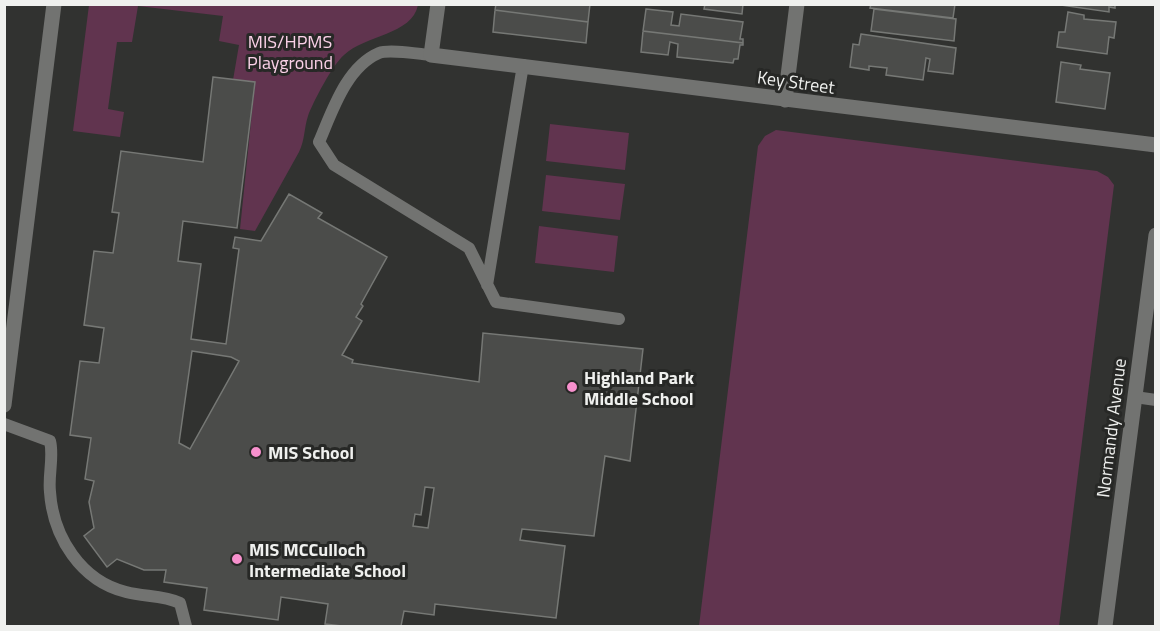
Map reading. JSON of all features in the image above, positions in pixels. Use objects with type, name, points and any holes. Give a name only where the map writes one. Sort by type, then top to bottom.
[{"type":"street","points":[[4,405],[54,4]]},
{"type":"street","points":[[431,55],[438,4]]},
{"type":"street","points":[[785,100],[797,4]]},
{"type":"street","name":"Key Street","points":[[431,55],[1155,145]]},
{"type":"street","name":"Normandy Avenue","points":[[1105,627],[1155,236]]},
{"type":"lane","points":[[431,55],[380,52],[358,68],[338,98],[319,142],[334,165],[469,248],[496,302],[619,319]]},
{"type":"lane","points":[[487,285],[523,65]]},
{"type":"lane","points":[[1135,397],[1155,400]]},
{"type":"lane","points":[[4,424],[50,441],[50,491],[53,513],[68,550],[87,573],[125,592],[169,598],[180,603],[186,627]]},
{"type":"green space","name":"MIS/HPMS Playground","points":[[89,5],[418,5],[414,15],[407,23],[353,48],[334,66],[311,110],[299,152],[255,231],[240,229],[255,83],[233,80],[239,45],[219,41],[223,16],[138,6],[132,42],[117,42],[108,109],[124,112],[120,137],[73,131]]},
{"type":"green space","points":[[550,124],[629,133],[625,170],[546,161]]},
{"type":"green space","points":[[776,130],[1097,171],[1108,177],[1114,185],[1059,626],[699,626],[758,146],[765,136]]},
{"type":"green space","points":[[546,175],[625,184],[620,220],[542,211]]},
{"type":"green space","points":[[539,226],[618,236],[614,272],[535,263]]},
{"type":"building","points":[[496,4],[590,4],[588,22],[495,10]]},
{"type":"building","points":[[705,4],[743,4],[742,14],[704,9]]},
{"type":"building","points":[[871,4],[955,4],[953,18],[870,8]]},
{"type":"building","points":[[1054,4],[1115,4],[1115,8],[1109,7],[1109,12]]},
{"type":"building","points":[[646,9],[673,12],[671,25],[679,26],[681,14],[743,22],[740,39],[743,39],[743,43],[643,31]]},
{"type":"building","points":[[874,9],[956,19],[954,41],[871,31]]},
{"type":"building","points":[[495,10],[588,22],[586,43],[493,32]]},
{"type":"building","points":[[1068,12],[1084,15],[1084,19],[1116,22],[1114,38],[1109,37],[1107,54],[1057,47],[1059,32],[1065,32]]},
{"type":"building","points":[[643,31],[743,43],[743,45],[740,45],[738,59],[734,59],[733,63],[677,57],[678,44],[670,42],[668,55],[641,52]]},
{"type":"building","points":[[861,34],[956,48],[953,74],[928,71],[930,59],[926,58],[923,80],[886,75],[887,68],[869,66],[869,70],[850,67],[853,44],[859,45]]},
{"type":"building","points":[[1061,62],[1081,65],[1080,69],[1110,73],[1105,109],[1056,102]]},
{"type":"building","points":[[213,77],[255,82],[237,228],[183,221],[178,261],[201,264],[191,339],[226,344],[239,249],[233,248],[235,237],[261,241],[289,194],[322,213],[318,218],[387,257],[361,304],[363,306],[356,317],[362,321],[342,355],[353,360],[352,363],[479,382],[483,333],[643,349],[630,461],[605,456],[594,536],[522,529],[520,540],[565,546],[556,618],[435,604],[434,615],[404,611],[401,626],[342,626],[325,624],[328,604],[281,597],[278,620],[204,610],[207,588],[164,582],[166,570],[144,570],[117,559],[107,567],[84,536],[94,528],[89,502],[94,481],[85,479],[91,438],[70,435],[80,361],[99,363],[104,328],[84,325],[94,251],[113,253],[119,213],[112,212],[121,151],[203,162]],"holes":[[[192,351],[231,357],[239,361],[190,449],[179,443]],[[425,487],[434,488],[428,528],[413,526],[415,514],[421,515]]]},
{"type":"place","name":"Highland Park Middle School","points":[[572,387]]},
{"type":"place","name":"MIS School","points":[[256,452]]},
{"type":"place","name":"MIS MCCulloch Intermediate School","points":[[237,559]]}]
